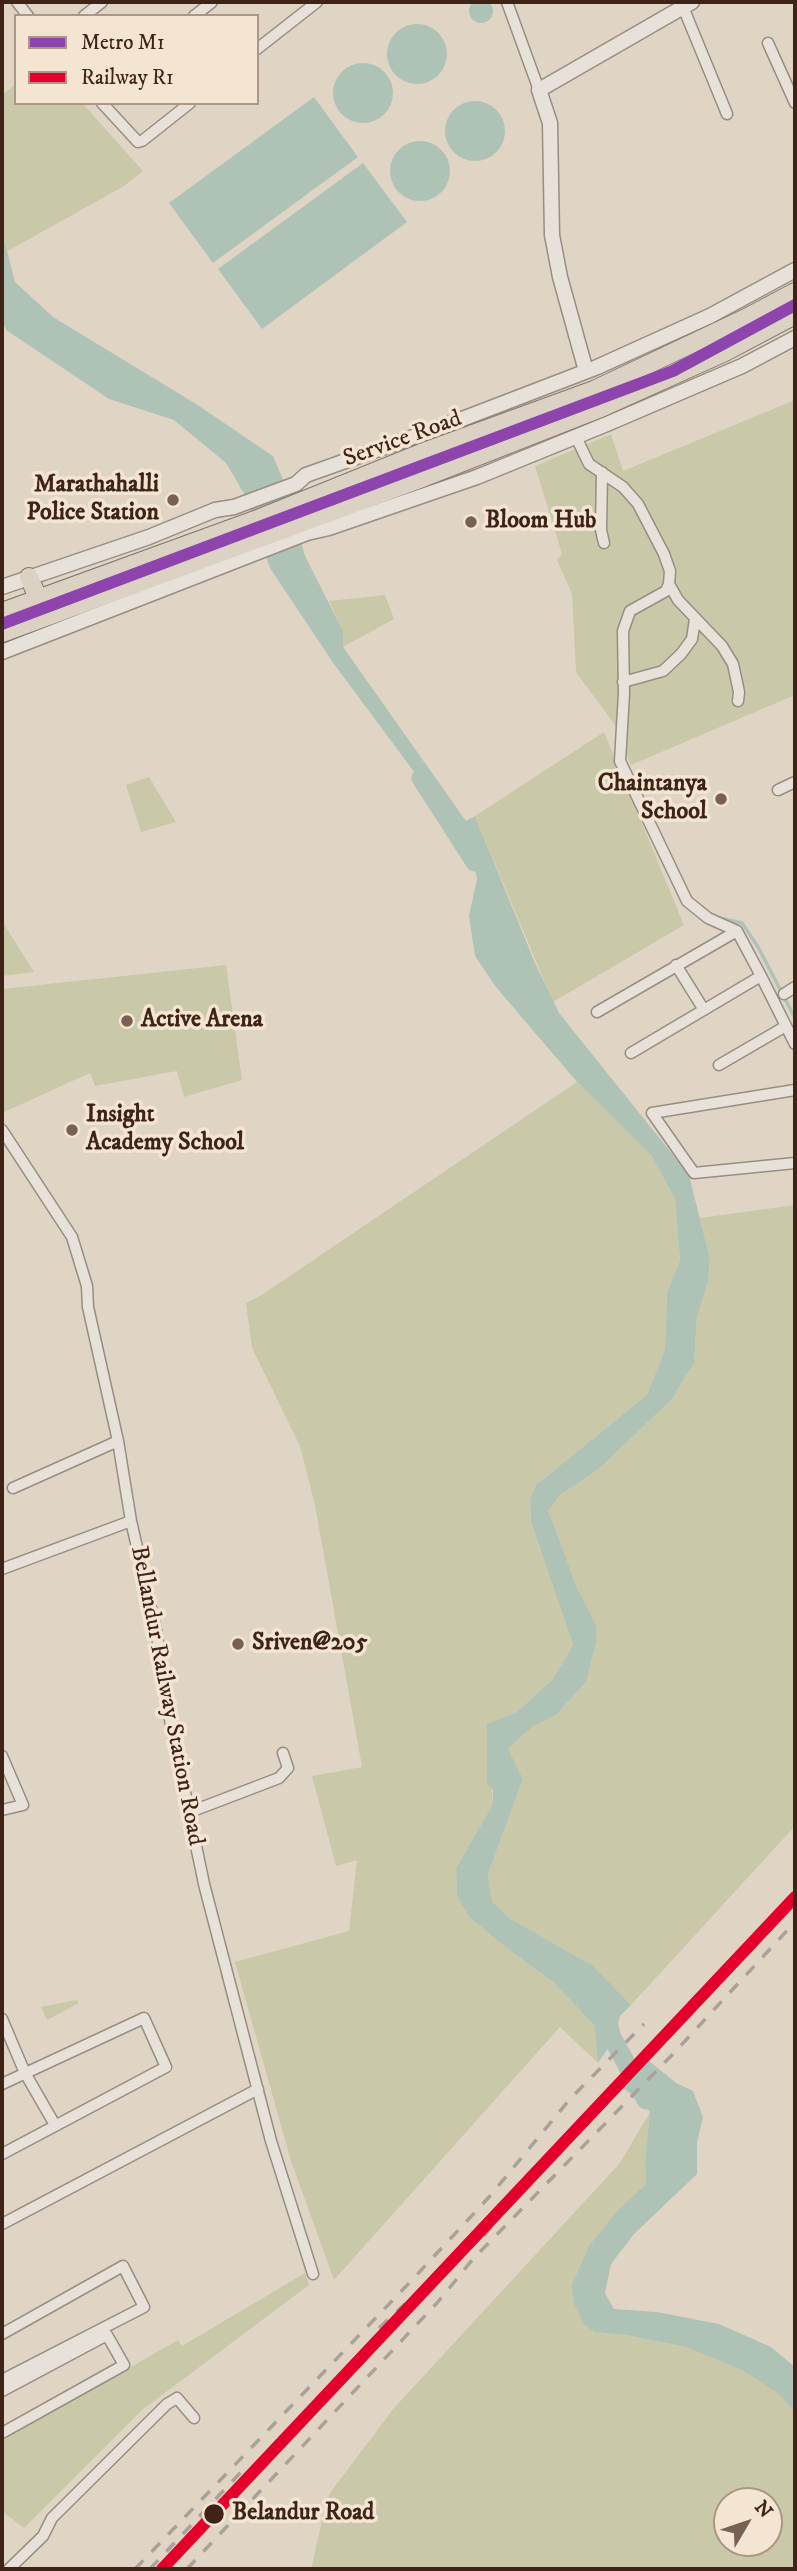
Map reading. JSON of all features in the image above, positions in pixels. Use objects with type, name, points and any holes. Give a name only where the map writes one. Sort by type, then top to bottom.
[{"type":"highway","points":[[2,612],[241,525],[421,453],[611,383],[795,292]]},
{"type":"highway","points":[[2,633],[305,527],[603,407],[706,361],[795,315]]},
{"type":"highway","points":[[29,577],[38,598]]},
{"type":"street","points":[[87,14],[102,2]]},
{"type":"street","points":[[197,14],[212,2]]},
{"type":"street","points":[[259,48],[317,2]]},
{"type":"street","points":[[507,2],[550,123],[552,234],[560,277],[586,371]]},
{"type":"street","points":[[539,90],[687,4],[727,114]]},
{"type":"street","points":[[768,43],[795,103]]},
{"type":"street","points":[[104,105],[138,142],[187,105]]},
{"type":"street","name":"Service Road","points":[[2,587],[149,537],[215,510],[234,507],[296,484],[306,475],[444,426],[586,371],[710,316],[795,270]]},
{"type":"street","points":[[305,527],[329,528],[477,477],[742,366],[795,338]]},
{"type":"street","points":[[576,437],[589,464],[623,486],[638,504],[670,571],[666,591],[639,605],[627,615],[623,631],[620,761],[687,901],[708,918],[737,931],[795,1044]]},
{"type":"street","points":[[602,472],[601,530],[604,542]]},
{"type":"street","points":[[2,652],[236,562],[255,546]]},
{"type":"street","points":[[669,584],[678,600],[722,646],[733,664],[739,692],[738,701]]},
{"type":"street","points":[[623,682],[663,671],[692,639],[695,620]]},
{"type":"street","points":[[778,790],[795,782]]},
{"type":"street","points":[[597,1012],[737,931]]},
{"type":"street","points":[[676,964],[704,1010]]},
{"type":"street","points":[[631,1053],[761,976]]},
{"type":"street","points":[[784,994],[795,987]]},
{"type":"street","points":[[719,1065],[786,1026]]},
{"type":"street","points":[[795,1090],[652,1113],[694,1173],[795,1163]]},
{"type":"street","name":"Bellandur Railway Station Road","points":[[2,1130],[72,1237],[87,1286],[88,1307],[156,1630],[171,1725],[214,1925],[271,2141],[313,2274]]},
{"type":"street","points":[[12,1488],[118,1441]]},
{"type":"street","points":[[2,1569],[131,1521]]},
{"type":"street","points":[[190,1812],[279,1778],[288,1768],[284,1752]]},
{"type":"street","points":[[2,1756],[23,1805],[2,1810]]},
{"type":"street","points":[[2,2084],[144,2018],[166,2067],[2,2154]]},
{"type":"street","points":[[2,2019],[25,2073],[55,2125]]},
{"type":"street","points":[[2,2224],[258,2089]]},
{"type":"street","points":[[2,2334],[123,2266],[144,2307],[2,2380]]},
{"type":"street","points":[[2,2391],[107,2335],[124,2365],[2,2433]]},
{"type":"street","points":[[9,2569],[43,2536],[52,2518],[167,2404],[177,2398],[194,2418]]},
{"type":"green space","points":[[14,86],[14,105],[84,105],[143,171],[124,186],[6,252],[2,232],[2,95]]},
{"type":"green space","points":[[795,400],[795,695],[631,765],[615,725],[576,672],[572,594],[557,560],[562,554],[535,466],[611,434],[623,471]]},
{"type":"green space","points":[[385,595],[394,619],[343,647],[343,631],[329,601]]},
{"type":"green space","points":[[604,732],[684,925],[553,1002],[475,816]]},
{"type":"green space","points":[[149,777],[176,822],[141,832],[126,785]]},
{"type":"green space","points":[[2,921],[34,972],[2,976]]},
{"type":"green space","name":"Active Arena","points":[[226,965],[242,1080],[184,1097],[177,1071],[95,1086],[90,1073],[2,1113],[2,989]]},
{"type":"green space","points":[[577,1082],[651,1155],[675,1199],[680,1260],[667,1293],[665,1349],[647,1395],[536,1485],[530,1499],[531,1523],[573,1645],[553,1679],[517,1712],[487,1724],[493,1804],[456,1868],[457,1896],[468,1916],[554,1983],[594,2025],[598,2063],[560,2027],[334,2280],[291,2161],[235,1962],[349,1931],[357,1860],[336,1866],[312,1776],[362,1767],[315,1505],[300,1446],[252,1348],[246,1303]]},
{"type":"green space","points":[[795,1205],[795,1826],[631,2005],[593,1966],[509,1918],[492,1901],[488,1874],[523,1779],[508,1748],[532,1727],[556,1715],[586,1682],[597,1640],[596,1626],[577,1588],[547,1511],[559,1496],[600,1468],[672,1399],[694,1363],[697,1315],[708,1281],[710,1260],[700,1218]]},
{"type":"green space","points":[[77,2000],[79,2003],[47,2020],[41,2007]]},
{"type":"green space","points":[[650,2112],[645,2162],[646,2184],[620,2208],[595,2332],[686,2347],[742,2370],[780,2394],[795,2412],[795,2569],[311,2569],[330,2493],[394,2408],[620,2163]]},
{"type":"green space","points":[[305,2273],[309,2285],[142,2410],[24,2528],[2,2511],[2,2441],[178,2340],[182,2346]]},
{"type":"shaded area","points":[[481,-1],[492,6],[493,11],[486,22],[481,23],[470,16],[469,11],[476,0]]},
{"type":"shaded area","points":[[417,24],[438,33],[447,54],[438,75],[417,84],[396,75],[387,54],[396,33]]},
{"type":"shaded area","points":[[363,63],[384,72],[393,93],[384,114],[363,123],[342,114],[333,93],[342,72]]},
{"type":"shaded area","points":[[314,97],[358,157],[213,263],[169,203]]},
{"type":"shaded area","points":[[475,101],[496,110],[505,131],[496,152],[475,161],[454,152],[445,131],[454,110]]},
{"type":"shaded area","points":[[420,141],[441,150],[450,171],[441,192],[420,201],[399,192],[390,171],[399,150]]},
{"type":"shaded area","points":[[363,163],[407,222],[262,329],[218,269]]},
{"type":"shaded area","points":[[2,232],[15,282],[53,317],[196,404],[273,456],[285,484],[305,556],[343,631],[343,647],[466,821],[475,816],[535,963],[559,1013],[689,1175],[710,1259],[708,1281],[697,1316],[694,1363],[672,1399],[600,1468],[559,1496],[548,1511],[577,1588],[596,1626],[597,1640],[586,1682],[556,1715],[532,1727],[508,1748],[523,1779],[488,1874],[492,1901],[509,1918],[593,1966],[631,2005],[620,2016],[620,2031],[598,2063],[594,2025],[554,1983],[468,1916],[457,1896],[456,1868],[493,1804],[493,1790],[487,1783],[487,1724],[517,1712],[553,1679],[573,1645],[531,1522],[530,1499],[536,1485],[647,1395],[665,1349],[667,1293],[680,1260],[675,1199],[651,1155],[577,1082],[496,987],[475,956],[469,916],[477,879],[473,859],[446,815],[334,664],[270,568],[245,495],[226,463],[174,420],[109,399],[6,330],[2,319]]},
{"type":"shaded area","points":[[648,2060],[676,2083],[693,2091],[703,2117],[697,2143],[697,2174],[634,2234],[611,2264],[605,2293],[614,2309],[657,2312],[719,2324],[771,2347],[795,2367],[795,2412],[779,2394],[742,2370],[686,2347],[595,2332],[585,2325],[574,2304],[572,2285],[589,2246],[620,2208],[646,2184],[645,2162],[650,2112],[623,2087]]},
{"type":"waterway","points":[[421,778],[475,862]]},
{"type":"waterway","points":[[719,918],[742,923],[758,947],[795,1018]]},
{"type":"waterway","points":[[602,2019],[646,2100]]},
{"type":"railway","points":[[2,624],[673,371],[795,305]]},
{"type":"railway","points":[[187,2569],[437,2303],[473,2259],[673,2054],[795,1922]]},
{"type":"railway","points":[[135,2569],[413,2279],[490,2196],[570,2099],[644,2024]]},
{"type":"railway","points":[[484,2236],[518,2192]]},
{"type":"railway","points":[[379,2328],[469,2244]]},
{"type":"railway","points":[[150,2569],[241,2472]]},
{"type":"metro line","name":"M1","points":[[2,624],[673,371],[795,305]]},
{"type":"rail line","name":"R1","points":[[162,2569],[795,1897]]},
{"type":"place","name":"Marathahalli Police Station","points":[[173,500]]},
{"type":"place","name":"Bloom Hub","points":[[471,522]]},
{"type":"place","name":"Chaintanya School","points":[[721,799]]},
{"type":"place","name":"Active Arena","points":[[127,1021]]},
{"type":"place","name":"Insight Academy School","points":[[72,1130]]},
{"type":"place","name":"Sriven@205","points":[[238,1644]]},
{"type":"place","name":"Belandur Road","points":[[214,2514]]}]
